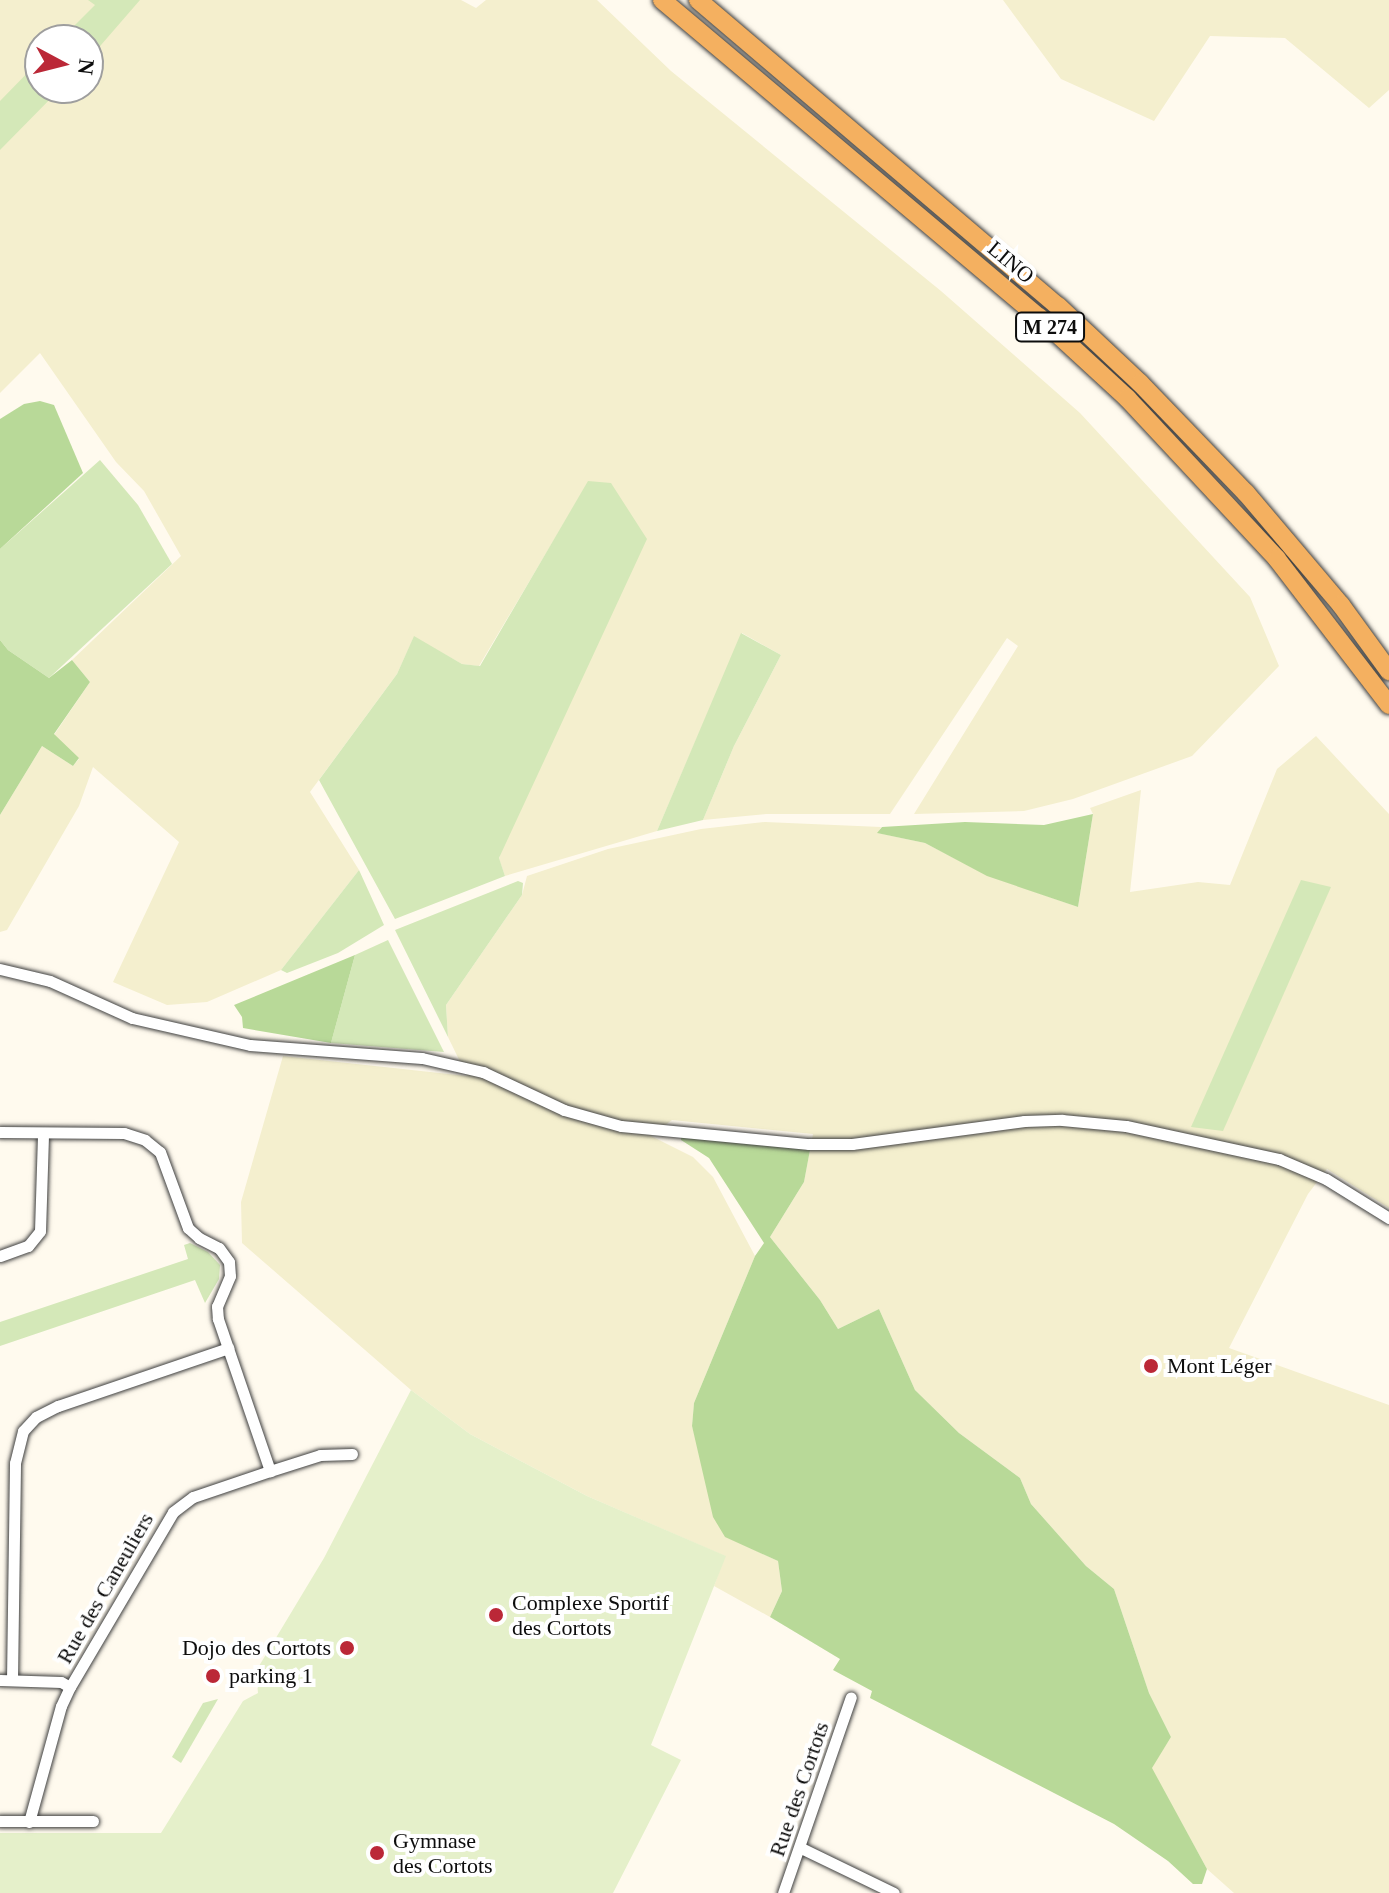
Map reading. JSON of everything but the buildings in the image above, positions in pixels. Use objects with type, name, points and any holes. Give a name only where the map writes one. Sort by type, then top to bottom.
[{"type":"highway","name":"LINO","points":[[662,0],[1039,317],[1127,398],[1277,559],[1389,705]]},
{"type":"highway","name":"LINO","points":[[698,0],[1058,306],[1140,383],[1246,493],[1341,605],[1389,671]]},
{"type":"street","points":[[0,969],[39,977],[132,1018],[271,1047],[422,1058],[483,1072],[564,1110],[621,1126],[809,1144],[852,1144],[1024,1121],[1062,1120],[1126,1126],[1279,1159],[1326,1179],[1389,1218]]},
{"type":"street","points":[[0,1132],[124,1133],[145,1140],[160,1152],[188,1228],[199,1238],[219,1248],[229,1262],[230,1276],[217,1306],[270,1471]]},
{"type":"street","points":[[0,1256],[28,1246],[40,1231],[43,1133]]},
{"type":"street","points":[[70,1687],[61,1682],[6,1680],[15,1463],[23,1431],[36,1417],[58,1406],[228,1348]]},
{"type":"street","name":"Rue des Caneuliers","points":[[29,1822],[61,1706],[178,1507],[193,1497],[320,1455],[352,1454]]},
{"type":"street","name":"Rue des Cortots","points":[[783,1893],[851,1697]]},
{"type":"street","points":[[0,1821],[93,1821]]},
{"type":"street","points":[[801,1848],[894,1893]]},
{"type":"shaded area","points":[[0,0],[461,0],[476,8],[486,0],[597,0],[671,71],[941,291],[1080,413],[1250,597],[1279,666],[1192,756],[1073,799],[1024,811],[914,814],[1018,646],[1007,638],[890,814],[766,814],[703,820],[734,746],[781,655],[742,633],[657,831],[505,876],[499,859],[589,481],[479,666],[462,664],[414,637],[397,674],[310,792],[359,870],[281,970],[207,1002],[167,1005],[113,982],[179,842],[93,767],[79,806],[7,930],[0,932],[0,815],[42,746],[73,766],[79,759],[54,735],[90,682],[72,660],[181,556],[144,491],[116,462],[40,353],[0,393]]},
{"type":"shaded area","points":[[1003,0],[1389,0],[1389,90],[1369,108],[1285,38],[1210,36],[1154,121],[1061,79]]},
{"type":"shaded area","points":[[1316,736],[1389,814],[1389,1208],[1327,1169],[1308,1194],[1229,1348],[1389,1405],[1389,1893],[1234,1893],[1207,1869],[1151,1768],[1171,1737],[1149,1693],[1114,1589],[1086,1566],[1031,1504],[1020,1478],[959,1433],[915,1390],[879,1309],[838,1329],[820,1300],[770,1237],[804,1182],[813,1134],[672,1120],[651,1136],[693,1157],[713,1177],[755,1256],[694,1403],[692,1426],[725,1536],[778,1561],[782,1591],[770,1617],[714,1586],[725,1556],[587,1496],[470,1434],[411,1390],[242,1243],[241,1202],[283,1056],[467,1076],[448,1037],[446,1005],[522,895],[527,876],[608,849],[701,829],[765,822],[881,827],[878,833],[925,843],[987,875],[1078,907],[1093,814],[1090,808],[1141,790],[1130,892],[1198,882],[1230,885],[1277,769]]},
{"type":"green space","points":[[88,0],[140,0],[104,42],[104,24],[76,24],[95,5]]},
{"type":"green space","points":[[24,76],[24,104],[45,104],[0,150],[0,101]]},
{"type":"green space","points":[[40,401],[54,405],[83,473],[0,549],[0,419],[24,404]]},
{"type":"green space","points":[[100,460],[138,505],[172,564],[49,678],[8,650],[0,640],[0,549]]},
{"type":"green space","points":[[588,481],[611,483],[647,539],[499,858],[505,876],[395,919],[319,780],[397,674],[414,636],[462,664],[480,666]]},
{"type":"green space","points":[[741,633],[781,655],[734,746],[703,820],[657,831]]},
{"type":"green space","points":[[0,640],[8,650],[49,678],[72,660],[90,682],[54,734],[79,758],[73,766],[42,746],[0,815]]},
{"type":"green space","points":[[1093,814],[1078,907],[987,876],[925,843],[877,833],[882,827],[965,822],[1044,825]]},
{"type":"green space","points":[[359,870],[384,925],[338,953],[287,973],[281,970]]},
{"type":"green space","points":[[1301,880],[1331,887],[1223,1131],[1191,1127]]},
{"type":"green space","points":[[518,881],[523,883],[522,895],[446,1005],[448,1037],[395,930]]},
{"type":"green space","points":[[388,940],[444,1052],[331,1043],[355,955]]},
{"type":"green space","points":[[355,955],[331,1043],[243,1028],[242,1017],[234,1005]]},
{"type":"green space","points":[[681,1136],[810,1150],[804,1182],[770,1237],[820,1300],[838,1329],[879,1309],[915,1390],[959,1433],[1020,1478],[1031,1504],[1086,1566],[1114,1589],[1149,1693],[1171,1737],[1152,1768],[1207,1869],[1202,1884],[1193,1884],[1168,1861],[1114,1824],[870,1698],[872,1691],[833,1670],[840,1659],[770,1617],[782,1591],[778,1561],[725,1537],[713,1517],[692,1426],[694,1403],[755,1256],[764,1243],[709,1158],[681,1140]]},
{"type":"green space","points":[[190,1243],[208,1252],[220,1265],[219,1279],[205,1303],[195,1280],[0,1346],[0,1322],[188,1259],[184,1245]]},
{"type":"green space","name":"Complexe Sportif des Cortots","points":[[411,1390],[470,1434],[587,1496],[726,1556],[651,1745],[681,1760],[613,1893],[0,1893],[0,1833],[161,1833],[243,1701],[258,1693],[256,1671],[324,1558]]},
{"type":"green space","points":[[218,1699],[181,1763],[172,1757],[203,1703]]},
{"type":"place","name":"Mont Léger","points":[[1151,1366]]},
{"type":"place","name":"Complexe Sportif des Cortots","points":[[496,1615]]},
{"type":"place","name":"Dojo des Cortots","points":[[347,1648]]},
{"type":"place","name":"parking 1","points":[[213,1676]]},
{"type":"place","name":"Gymnase des Cortots","points":[[377,1853]]}]
